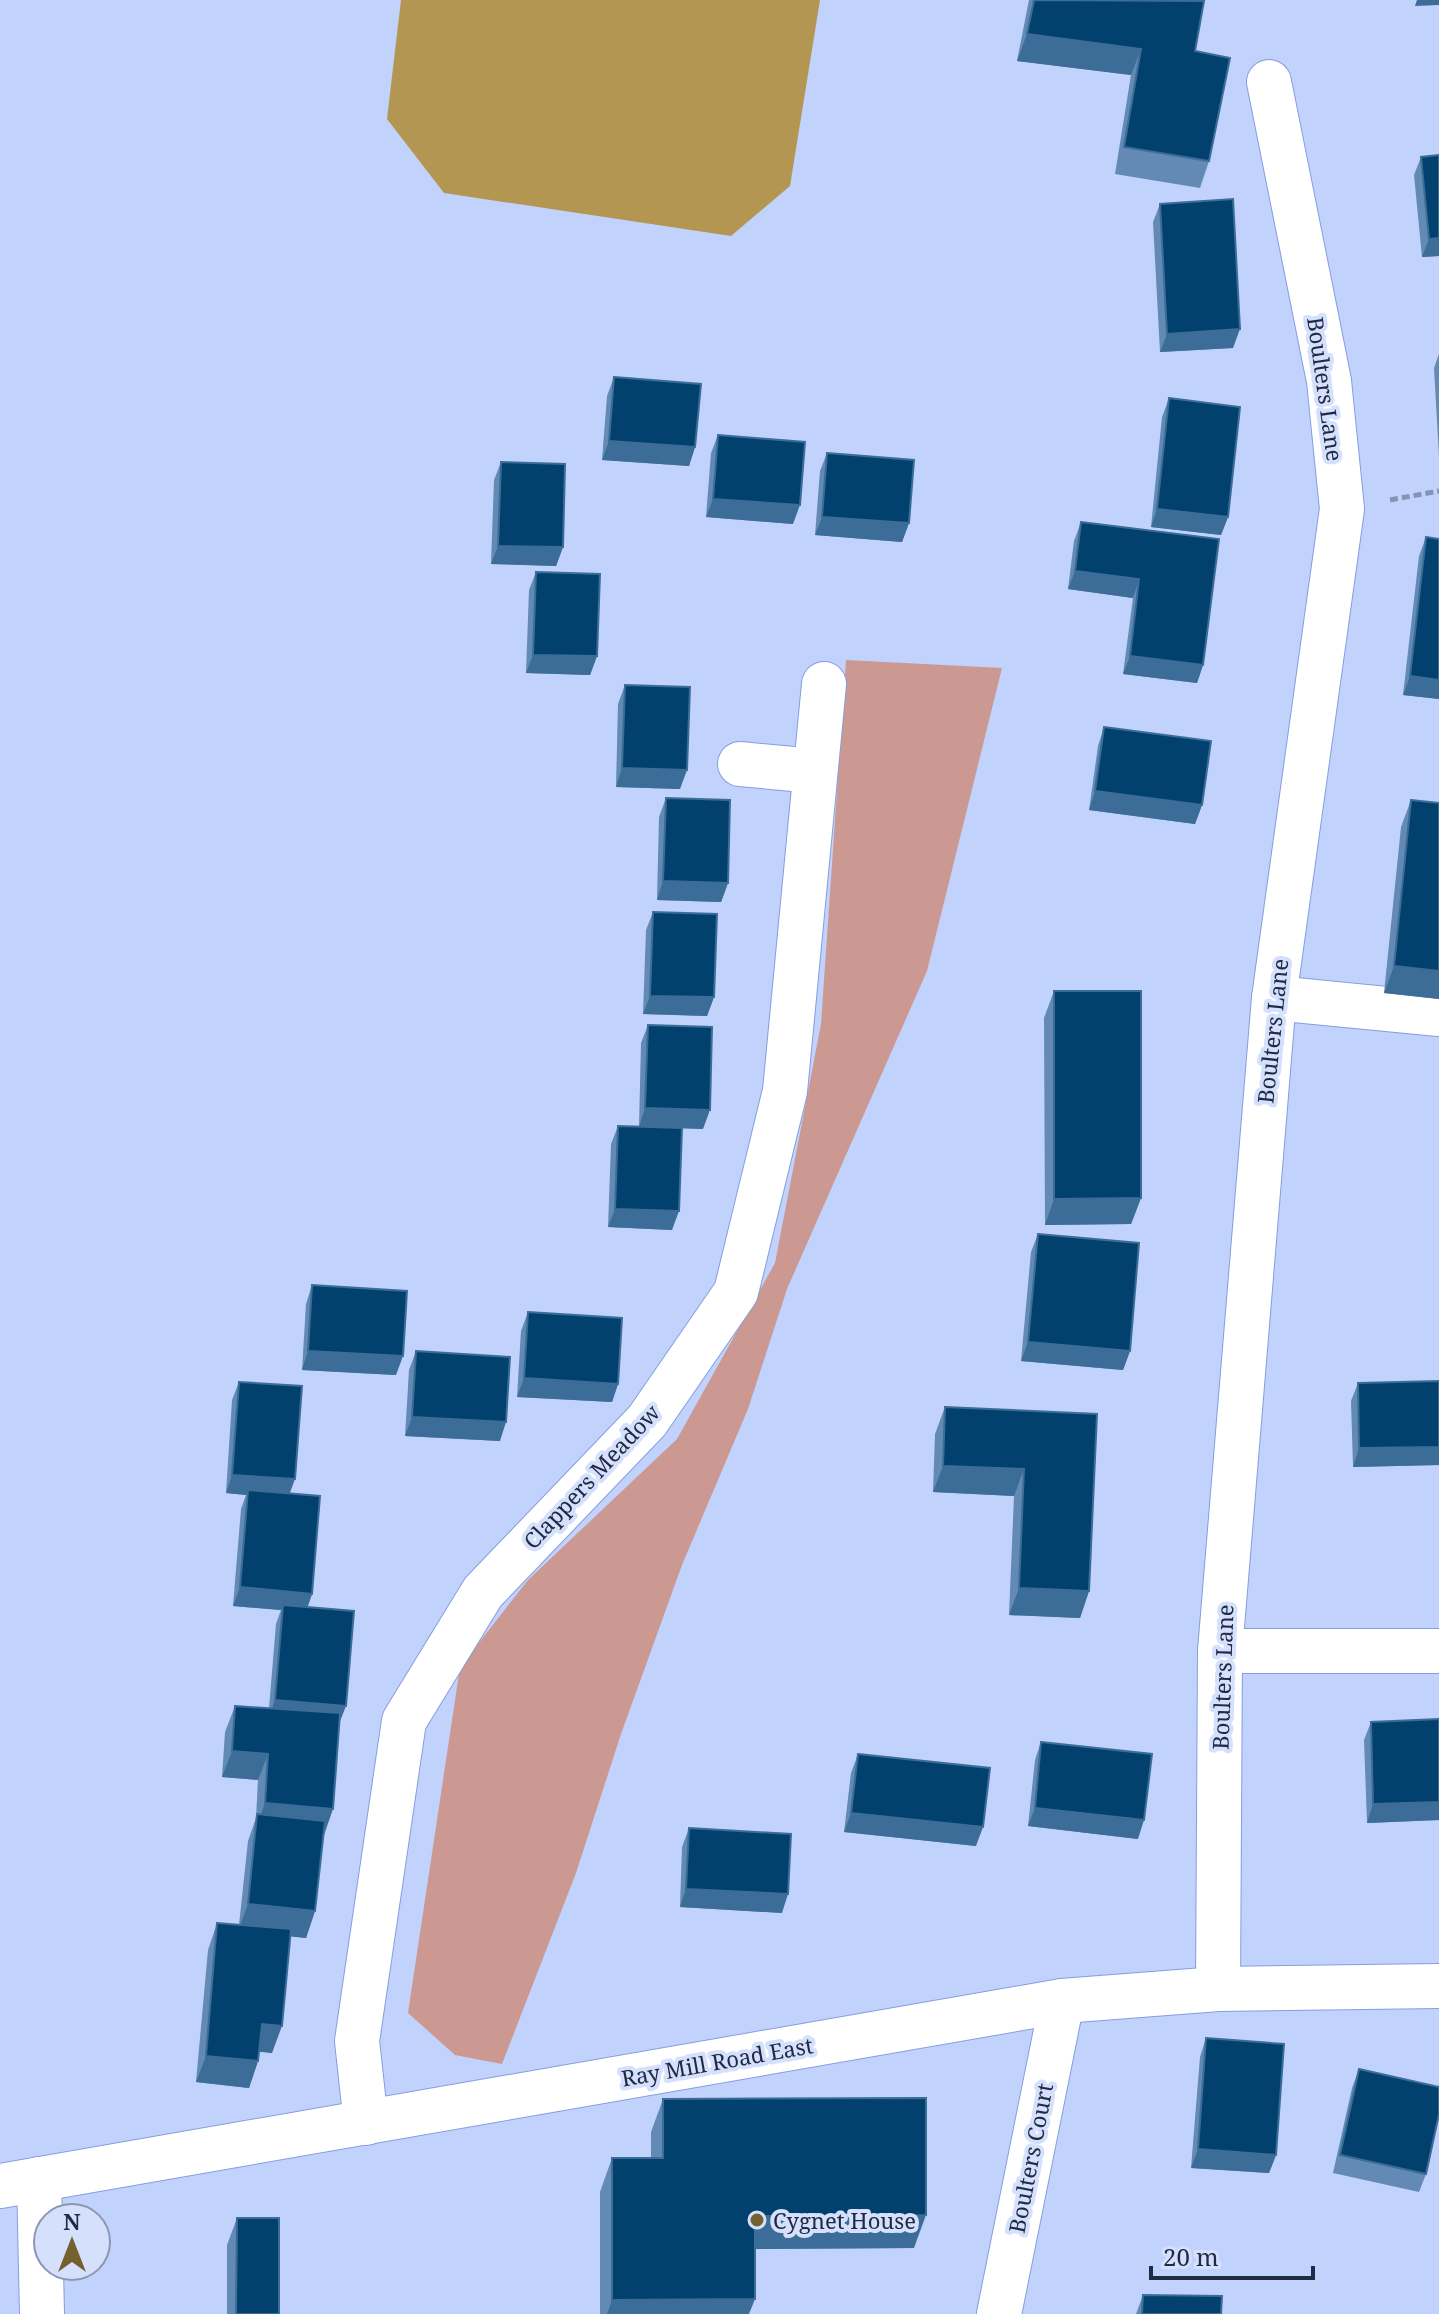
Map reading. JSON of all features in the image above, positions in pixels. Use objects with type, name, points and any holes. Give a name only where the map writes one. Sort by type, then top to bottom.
[{"type":"street","name":"Boulters Lane","points":[[1218,1989],[1220,1651],[1274,998],[1342,509],[1329,381],[1269,82]]},
{"type":"street","name":"Clappers Meadow","points":[[366,2123],[357,2041],[404,1721],[483,1592],[647,1421],[736,1292],[785,1091],[824,684]]},
{"type":"street","points":[[740,764],[815,771]]},
{"type":"street","points":[[1274,998],[1439,1014]]},
{"type":"street","points":[[1220,1651],[1439,1651]]},
{"type":"street","name":"Ray Mill Road East","points":[[19,2182],[1062,2001],[1218,1989],[1439,1986]]},
{"type":"street","name":"Boulters Court","points":[[999,2314],[1062,2001]]},
{"type":"street","points":[[19,2182],[42,2314]]},
{"type":"shaded area","points":[[401,0],[820,0],[790,186],[731,236],[444,193],[387,119]]},
{"type":"shaded area","points":[[846,660],[1002,668],[927,971],[787,1289],[748,1409],[682,1565],[621,1734],[576,1873],[502,2064],[455,2055],[408,2013],[460,1667],[528,1580],[677,1439],[775,1263],[821,1024]]},
{"type":"building","points":[[1034,0],[1204,1],[1195,51],[1230,58],[1209,161],[1124,147],[1141,49],[1027,34]]},
{"type":"building","points":[[1439,155],[1439,238],[1429,239],[1421,157]]},
{"type":"building","points":[[1233,199],[1240,329],[1167,334],[1160,204]]},
{"type":"building","points":[[614,377],[701,384],[695,447],[609,441]]},
{"type":"building","points":[[1169,398],[1240,407],[1228,517],[1157,509]]},
{"type":"building","points":[[718,435],[805,442],[800,505],[713,499]]},
{"type":"building","points":[[827,453],[914,460],[909,523],[822,517]]},
{"type":"building","points":[[501,462],[565,464],[563,547],[498,546]]},
{"type":"building","points":[[1081,522],[1219,539],[1203,665],[1130,656],[1139,579],[1075,571]]},
{"type":"building","points":[[1426,537],[1439,539],[1439,680],[1410,676]]},
{"type":"building","points":[[536,572],[600,574],[597,656],[533,655]]},
{"type":"building","points":[[625,685],[690,687],[687,770],[622,768]]},
{"type":"building","points":[[1104,727],[1211,741],[1202,805],[1095,791]]},
{"type":"building","points":[[666,798],[730,800],[728,883],[663,881]]},
{"type":"building","points":[[1411,800],[1439,803],[1439,971],[1394,966]]},
{"type":"building","points":[[653,912],[717,914],[714,997],[650,996]]},
{"type":"building","points":[[1054,991],[1141,991],[1141,1198],[1054,1199]]},
{"type":"building","points":[[648,1025],[712,1027],[710,1110],[645,1108]]},
{"type":"building","points":[[618,1126],[682,1128],[679,1211],[615,1209]]},
{"type":"building","points":[[1038,1234],[1139,1243],[1130,1351],[1028,1342]]},
{"type":"building","points":[[312,1285],[407,1291],[403,1356],[308,1351]]},
{"type":"building","points":[[528,1312],[622,1318],[618,1384],[524,1378]]},
{"type":"building","points":[[416,1351],[510,1357],[506,1422],[412,1417]]},
{"type":"building","points":[[1439,1381],[1439,1447],[1359,1448],[1358,1383]]},
{"type":"building","points":[[239,1382],[302,1386],[295,1479],[232,1475]]},
{"type":"building","points":[[945,1407],[1097,1414],[1089,1591],[1019,1588],[1024,1469],[943,1466]]},
{"type":"building","points":[[248,1490],[320,1496],[312,1594],[240,1587]]},
{"type":"building","points":[[283,1605],[354,1611],[346,1706],[275,1700]]},
{"type":"building","points":[[235,1706],[340,1713],[333,1809],[265,1803],[268,1754],[232,1751]]},
{"type":"building","points":[[1439,1719],[1439,1802],[1373,1804],[1371,1722]]},
{"type":"building","points":[[1041,1742],[1152,1754],[1144,1820],[1035,1808]]},
{"type":"building","points":[[858,1754],[990,1768],[983,1827],[851,1813]]},
{"type":"building","points":[[257,1814],[325,1821],[315,1911],[248,1904]]},
{"type":"building","points":[[689,1828],[791,1834],[788,1894],[686,1889]]},
{"type":"building","points":[[217,1923],[291,1929],[282,2026],[262,2024],[258,2061],[206,2056]]},
{"type":"building","points":[[1206,2038],[1284,2044],[1276,2155],[1198,2149]]},
{"type":"building","points":[[1359,2069],[1439,2087],[1439,2114],[1426,2174],[1340,2155]]},
{"type":"building","name":"Cygnet House","points":[[926,2098],[926,2215],[755,2216],[755,2299],[612,2300],[612,2158],[663,2158],[663,2099]]},
{"type":"building","points":[[237,2218],[279,2218],[279,2314],[236,2314]]},
{"type":"building","points":[[1143,2295],[1222,2296],[1221,2314],[1142,2314]]},
{"type":"place","name":"Cygnet House","points":[[757,2220]]}]
